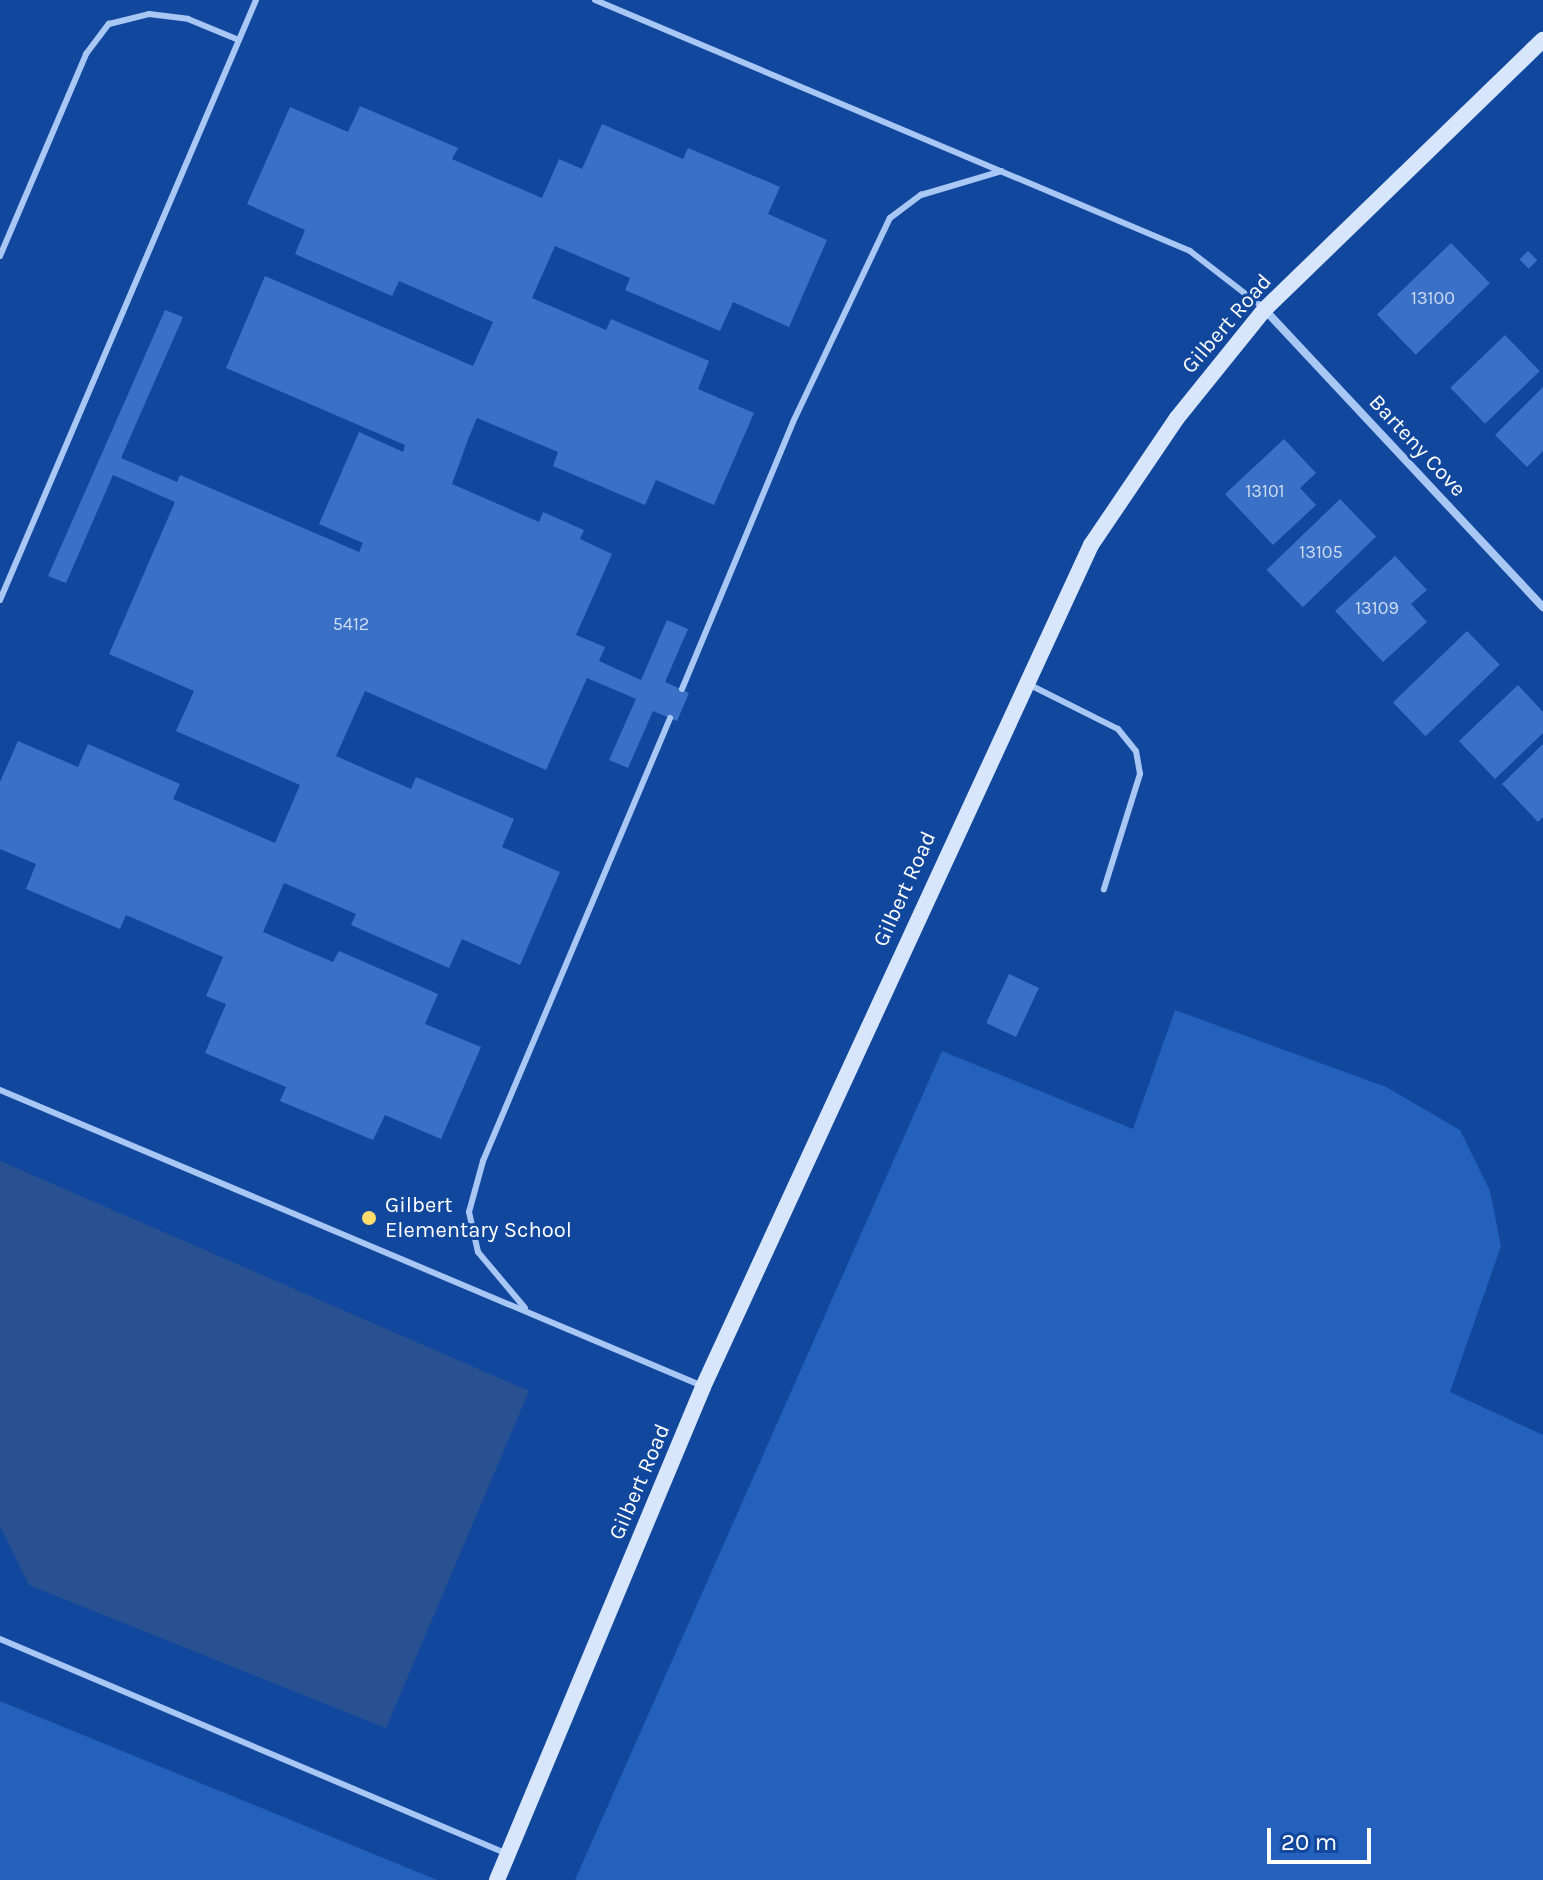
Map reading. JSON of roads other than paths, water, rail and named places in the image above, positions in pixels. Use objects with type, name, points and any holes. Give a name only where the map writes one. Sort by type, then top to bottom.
[{"type":"street","name":"Gilbert Road","points":[[497,1880],[703,1387],[1023,681],[1091,545],[1177,418],[1265,309],[1543,40]]},
{"type":"street","name":"Barteny Cove","points":[[1265,309],[1543,607]]},
{"type":"lane","points":[[0,600],[256,0]]},
{"type":"lane","points":[[595,0],[1190,251],[1265,309]]},
{"type":"lane","points":[[0,256],[86,54],[109,24],[162,15],[239,40]]},
{"type":"lane","points":[[682,689],[793,422],[890,218],[921,195],[1002,171]]},
{"type":"lane","points":[[1023,681],[1118,729],[1136,751],[1140,774],[1104,889]]},
{"type":"lane","points":[[528,1312],[478,1252],[469,1212],[483,1161],[670,718]]},
{"type":"lane","points":[[0,1090],[703,1387]]},
{"type":"lane","points":[[0,1639],[508,1854]]},
{"type":"place","name":"Gilbert Elementary School","points":[[369,1218]]}]
